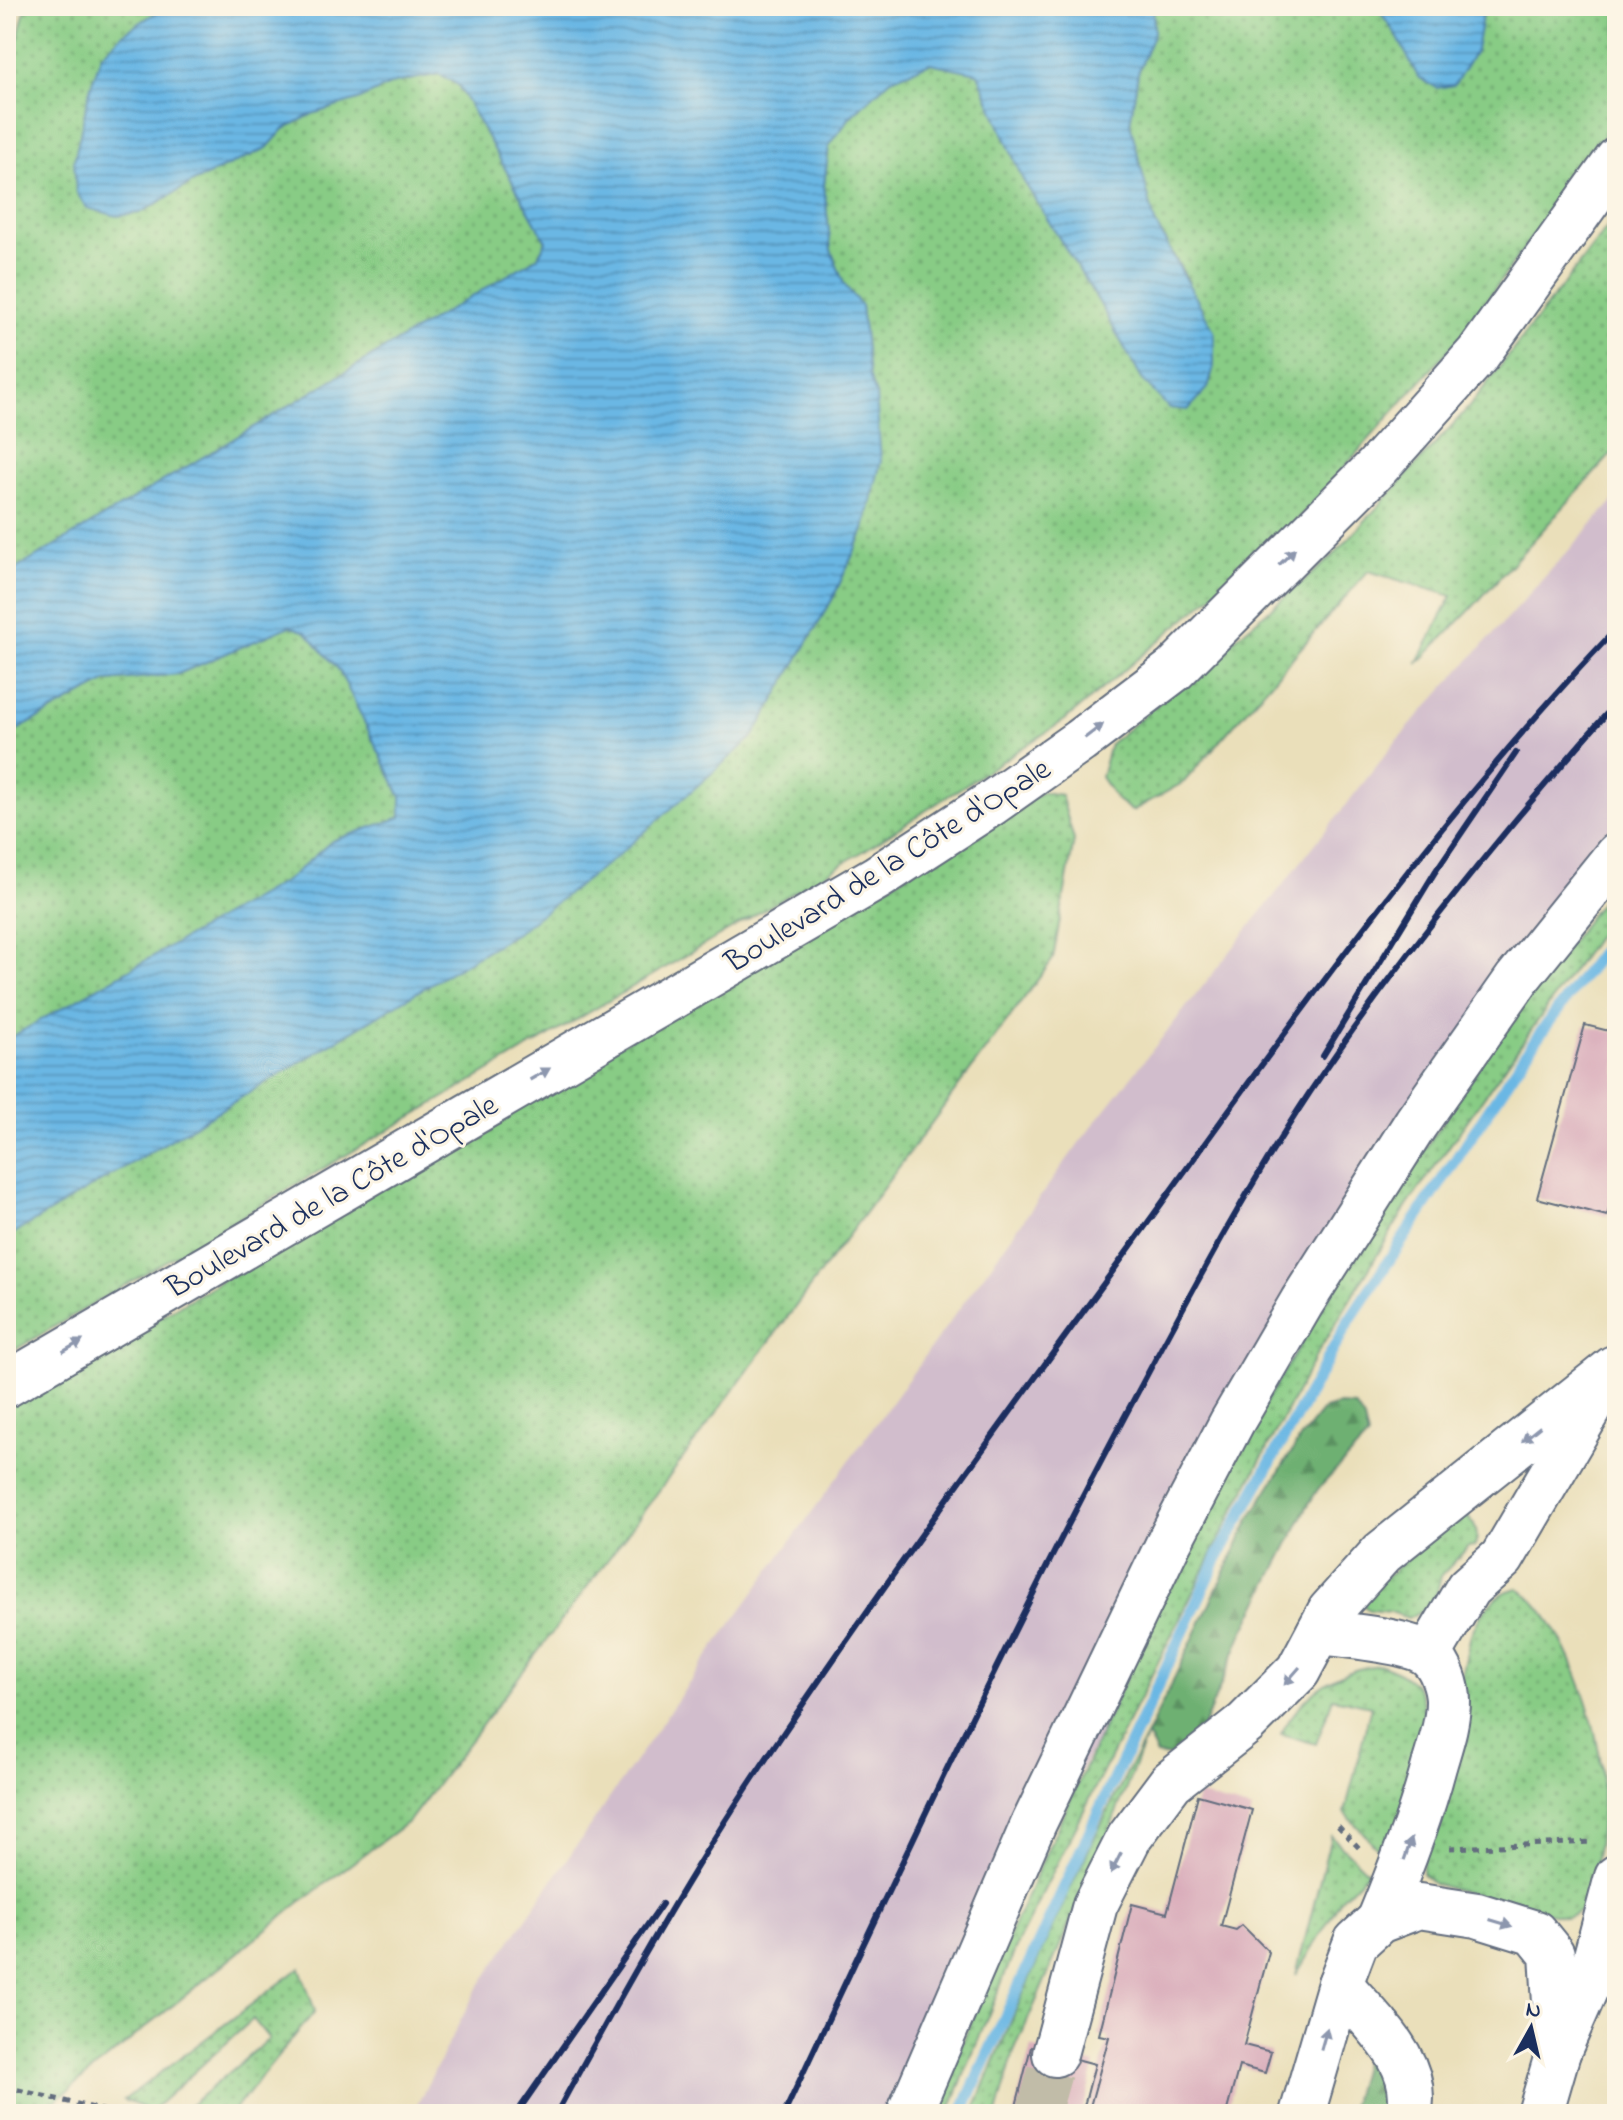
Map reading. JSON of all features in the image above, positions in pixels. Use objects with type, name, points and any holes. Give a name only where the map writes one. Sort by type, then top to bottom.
[{"type":"lane","name":"Boulevard de la Côte d'Opale","points":[[6,1385],[878,877],[992,803],[1103,724],[1174,670],[1387,456],[1478,354],[1617,160]]},
{"type":"lane","points":[[909,2114],[1033,1825],[1169,1542],[1232,1422],[1302,1302],[1416,1123],[1517,979],[1617,855]]},
{"type":"lane","points":[[1615,1361],[1617,1430]]},
{"type":"lane","points":[[1055,2054],[1095,1905],[1129,1838],[1171,1782],[1246,1723],[1298,1671],[1330,1611],[1382,1553],[1615,1361]]},
{"type":"lane","points":[[1429,1654],[1468,1588],[1502,1558],[1615,1361]]},
{"type":"lane","points":[[1319,1632],[1380,1640],[1429,1654],[1442,1672],[1448,1697],[1446,1725],[1428,1791],[1379,1921]]},
{"type":"lane","points":[[1540,2114],[1558,2052],[1590,1979],[1607,1860]]},
{"type":"lane","points":[[1302,2114],[1340,1984],[1356,1942],[1379,1921],[1419,1906],[1477,1915],[1535,1933],[1552,1954],[1558,2052]]},
{"type":"lane","points":[[1340,1984],[1403,2060],[1413,2098],[1409,2114]]},
{"type":"path","points":[[1338,1826],[1374,1862],[1439,1849],[1607,1860]]},
{"type":"path","points":[[6,2087],[119,2114]]},
{"type":"shaded area","points":[[1617,497],[1617,834],[1512,972],[895,2114],[412,2114],[476,1991],[705,1660],[1079,1143],[1398,739]]},
{"type":"green space","points":[[26,6],[166,6],[123,34],[140,213],[197,180],[267,148],[284,129],[312,114],[357,100],[394,83],[439,74],[458,85],[546,241],[538,257],[6,575],[6,84]]},
{"type":"green space","points":[[1153,6],[1376,6],[1396,34],[1483,17],[1484,6],[1617,6],[1617,113],[1602,139],[1461,336],[1281,538],[1065,720],[862,852],[6,1355],[6,1238],[519,931],[753,737],[833,598],[864,530],[876,396],[869,375],[861,306],[844,284],[831,250],[824,185],[829,146],[851,116],[891,79],[930,63],[978,73],[1023,180],[1099,302],[1142,379],[1189,282],[1155,223],[1130,123],[1138,73],[1154,32]]},
{"type":"green space","points":[[1617,215],[1617,448],[1417,664],[1452,596],[1368,571],[1184,782],[1132,811],[1116,799],[1101,777],[1110,744],[1333,556],[1468,408]]},
{"type":"green space","points":[[290,626],[306,632],[339,670],[401,797],[401,818],[332,841],[287,880],[6,1040],[6,736],[107,681],[178,674]]},
{"type":"green space","points":[[1042,792],[1061,795],[1074,840],[1053,959],[603,1566],[409,1821],[304,1899],[39,2114],[6,2114],[6,1408]]},
{"type":"green space","points":[[1617,880],[1617,908],[1405,1209],[1314,1359],[1225,1528],[1019,1940],[948,2114],[931,2114],[1152,1621],[1230,1462],[1324,1305],[1490,1049]]},
{"type":"green space","points":[[1339,1405],[1355,1406],[1364,1420],[1368,1437],[1318,1489],[1307,1507],[1241,1637],[1192,1746],[1174,1757],[1157,1755],[1147,1735],[1252,1515],[1301,1437],[1324,1409]]},
{"type":"green space","points":[[1461,1513],[1475,1526],[1475,1546],[1468,1547],[1441,1576],[1434,1604],[1408,1618],[1391,1612],[1369,1610],[1364,1606],[1363,1596]]},
{"type":"green space","points":[[1518,1588],[1535,1602],[1565,1647],[1587,1703],[1600,1757],[1602,1811],[1591,1890],[1585,1905],[1574,1915],[1565,1917],[1433,1884],[1422,1873],[1471,1634],[1479,1618],[1495,1599]]},
{"type":"green space","points":[[1381,1665],[1399,1672],[1413,1683],[1424,1709],[1424,1728],[1409,1794],[1390,1850],[1380,1851],[1345,1813],[1371,1706],[1333,1698],[1316,1744],[1281,1734],[1299,1707],[1322,1686],[1349,1672]]},
{"type":"green space","points":[[1147,1735],[1014,2052],[997,2114],[973,2114],[1055,1922]]},
{"type":"green space","points":[[1331,1836],[1368,1872],[1342,1898],[1296,1975]]},
{"type":"green space","points":[[300,1968],[315,2011],[231,2114],[180,2114],[269,2039],[253,2019],[151,2111],[124,2100]]},
{"type":"green space","points":[[1363,2062],[1398,2088],[1396,2114],[1349,2114]]},
{"type":"water","points":[[166,6],[1153,6],[1154,32],[1138,73],[1130,123],[1155,223],[1214,331],[1214,366],[1208,388],[1188,410],[1169,408],[1142,379],[1099,302],[1023,180],[978,73],[930,63],[891,79],[851,116],[829,146],[824,185],[831,250],[844,284],[861,306],[869,375],[876,396],[881,461],[864,530],[833,598],[753,737],[616,857],[519,931],[6,1238],[6,1040],[287,880],[332,841],[401,817],[401,797],[339,670],[306,632],[290,626],[178,674],[107,681],[6,736],[6,575],[538,257],[546,241],[458,85],[439,74],[394,83],[358,100],[312,114],[284,129],[267,148],[197,180],[140,213],[117,216],[87,208],[76,192],[74,161],[90,89],[102,54],[123,34]]},
{"type":"water","points":[[1376,6],[1484,6],[1476,50],[1454,85],[1437,88],[1418,77],[1396,34]]},
{"type":"building","points":[[1585,1025],[1617,1033],[1617,1179],[1607,1216],[1537,1198]]},
{"type":"building","points":[[1198,1795],[1252,1810],[1221,1926],[1236,1930],[1242,1925],[1269,1952],[1244,2045],[1271,2052],[1265,2073],[1239,2066],[1226,2114],[1088,2114],[1109,2037],[1099,2035],[1132,1904],[1167,1913]]},
{"type":"building","points":[[1031,2047],[1095,2064],[1082,2114],[1014,2114]]},
{"type":"waterway","points":[[961,2114],[1218,1557],[1350,1319],[1534,1042],[1617,931]]},
{"type":"tunnel","points":[[1038,2114],[1055,2054]]},
{"type":"railway","points":[[556,2114],[720,1829],[929,1524],[1357,937],[1483,779],[1617,628]]},
{"type":"railway","points":[[784,2114],[913,1839],[1047,1566],[1243,1200],[1310,1092],[1381,990],[1496,844],[1617,702]]},
{"type":"railway","points":[[1323,1056],[1435,872],[1516,753]]},
{"type":"railway","points":[[516,2114],[662,1904]]}]
